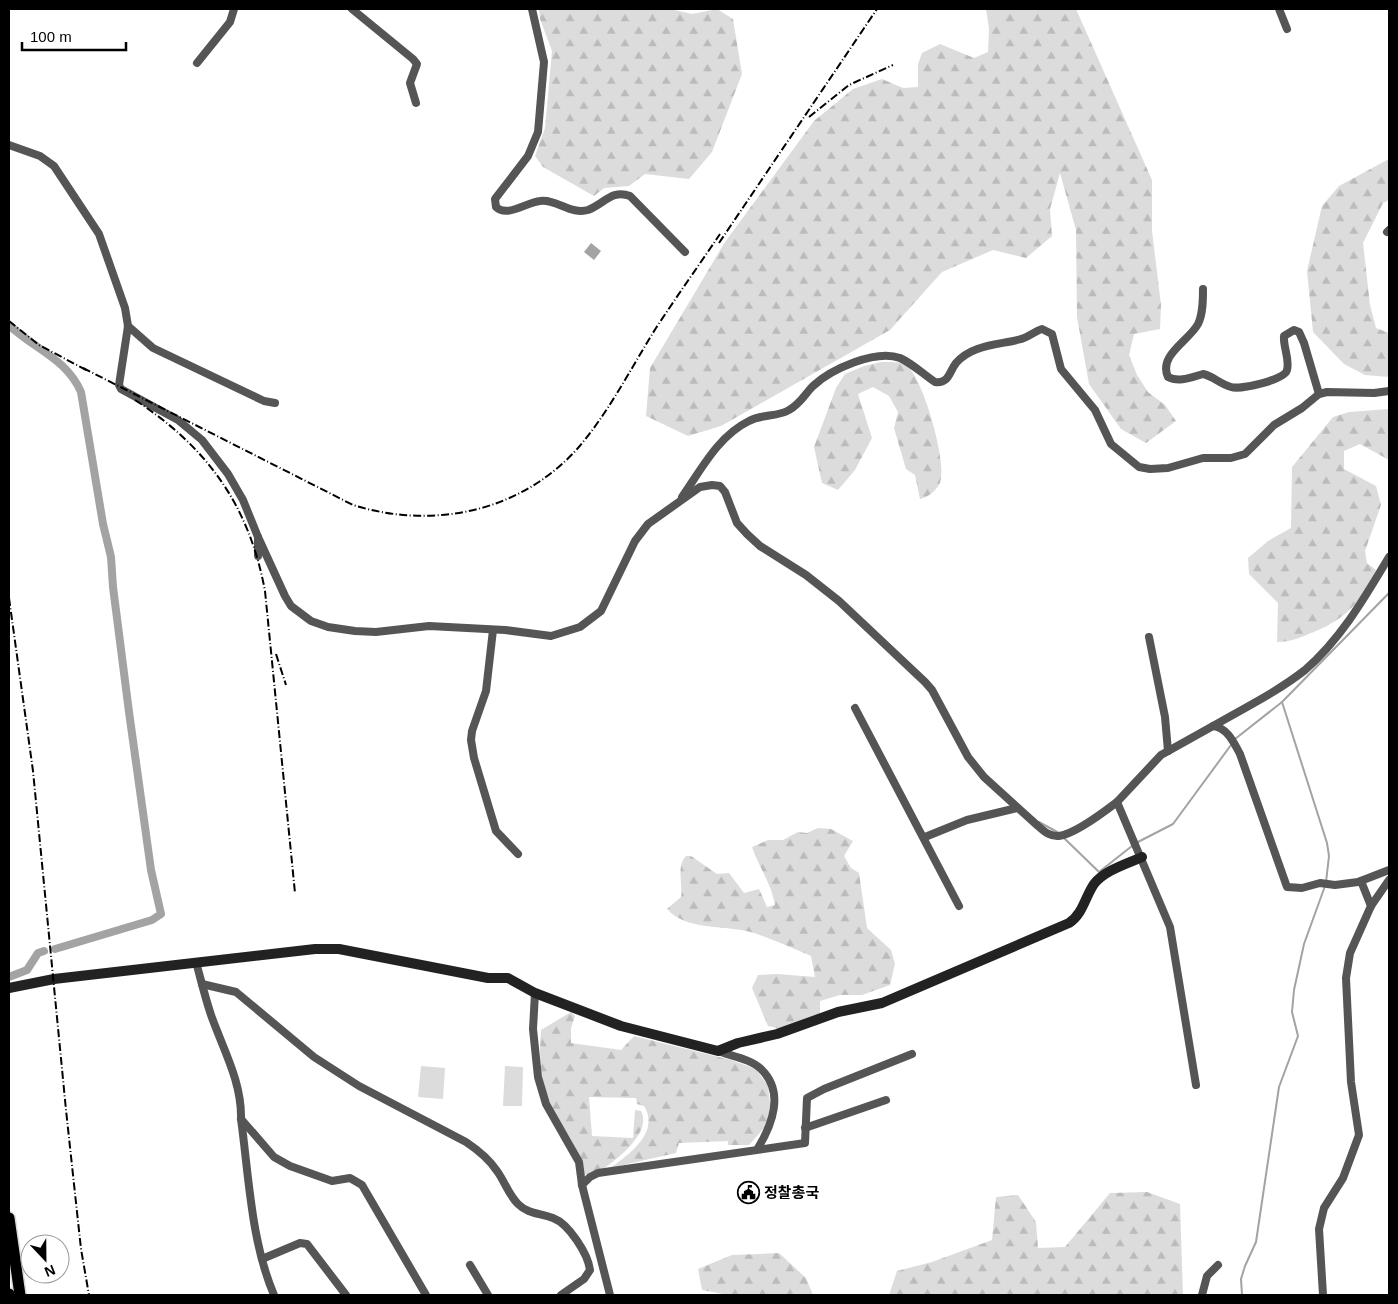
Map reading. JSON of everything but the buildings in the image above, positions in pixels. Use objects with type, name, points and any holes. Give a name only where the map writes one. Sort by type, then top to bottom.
[{"type":"main road","points":[[9,1218],[20,1295]]},
{"type":"street","points":[[197,63],[230,22],[234,9]]},
{"type":"street","points":[[352,9],[417,64],[410,84],[416,103]]},
{"type":"street","points":[[532,9],[544,62],[538,132],[528,156],[495,199],[496,207],[503,211],[540,201],[580,211],[588,210],[610,196],[622,193],[630,196],[685,252]]},
{"type":"street","points":[[1279,9],[1287,29]]},
{"type":"street","points":[[9,145],[40,156],[54,166],[99,234],[125,308],[128,326],[119,384],[121,389],[178,420],[202,440],[228,474],[243,500],[258,537],[291,606],[311,621],[328,627],[376,632],[429,626],[523,632],[551,636],[565,634],[592,620],[601,611],[609,599],[635,541],[648,524],[700,487],[712,484],[720,486],[726,494],[738,523],[747,534],[760,546],[806,575],[839,600],[925,682],[932,690],[968,758],[984,777],[1047,834],[1061,835],[1072,832],[1117,802],[1152,764],[1168,751],[1268,695],[1316,659],[1360,606],[1389,557]]},
{"type":"street","points":[[1203,289],[1199,323],[1190,336],[1170,355],[1166,364],[1168,377],[1174,380],[1181,380],[1203,374],[1228,387],[1238,388],[1278,379],[1286,374],[1288,368],[1284,336],[1294,330],[1298,332],[1304,343],[1320,394]]},
{"type":"street","points":[[128,326],[153,348],[264,401],[275,403]]},
{"type":"street","points":[[680,500],[712,452],[738,427],[762,416],[788,411],[799,403],[813,386],[828,376],[876,355],[887,354],[901,359],[934,382],[940,382],[946,380],[956,363],[982,347],[1021,339],[1042,329],[1048,330],[1055,341],[1061,369],[1095,410],[1111,444],[1138,467],[1150,470],[1168,468],[1203,458],[1231,458],[1245,454],[1274,425],[1302,408],[1320,394],[1327,392],[1374,393],[1389,391]]},
{"type":"street","points":[[258,537],[258,556]]},
{"type":"street","points":[[493,630],[486,691],[472,731],[471,740],[474,758],[496,831],[518,854]]},
{"type":"street","points":[[1149,637],[1165,717],[1168,751]]},
{"type":"street","points":[[855,708],[959,906]]},
{"type":"street","points":[[1213,726],[1219,726],[1233,742],[1287,887],[1302,888],[1320,883],[1335,886],[1361,881],[1389,870]]},
{"type":"street","points":[[1117,802],[1142,857],[1170,927],[1196,1085]]},
{"type":"street","points":[[924,837],[967,820],[1018,808]]},
{"type":"street","points":[[718,1051],[738,1042],[778,1034],[838,1012],[882,1002],[1069,923],[1077,918],[1095,884],[1107,873],[1142,857]]},
{"type":"street","points":[[1323,1295],[1319,1229],[1324,1208],[1343,1178],[1359,1135],[1351,1082],[1346,978],[1350,953],[1371,906],[1389,880]]},
{"type":"street","points":[[1361,881],[1371,906]]},
{"type":"street","points":[[9,988],[50,979],[315,949],[339,949],[488,978],[508,978],[535,993],[621,1026],[718,1051],[760,1068],[772,1087],[775,1107],[769,1130],[758,1148]]},
{"type":"street","points":[[196,962],[211,1014],[233,1071],[242,1105],[254,1219],[266,1275],[274,1295]]},
{"type":"street","points":[[202,984],[236,992],[314,1057],[352,1082],[466,1142],[481,1153],[498,1171],[509,1193],[518,1204],[527,1211],[556,1219],[581,1247],[589,1262],[590,1270],[584,1280],[561,1295]]},
{"type":"street","points":[[535,993],[533,1029],[538,1077],[546,1104],[579,1162],[582,1185],[610,1295]]},
{"type":"street","points":[[582,1185],[590,1177],[598,1174],[758,1148],[804,1143],[806,1128],[805,1109],[807,1098],[813,1093],[912,1054]]},
{"type":"street","points":[[806,1128],[886,1100]]},
{"type":"street","points":[[242,1119],[274,1157],[290,1166],[332,1180],[350,1178],[362,1185],[426,1295]]},
{"type":"street","points":[[262,1258],[300,1243],[307,1244],[346,1295]]},
{"type":"street","points":[[1202,1295],[1207,1276],[1218,1264]]},
{"type":"street","points":[[470,1265],[488,1295]]},
{"type":"green space","points":[[539,9],[670,9],[692,14],[717,9],[733,19],[742,74],[712,152],[689,179],[645,174],[629,186],[604,188],[594,196],[543,167],[535,156],[545,128],[552,51],[540,19]]},
{"type":"green space","points":[[986,9],[1076,9],[1152,180],[1152,231],[1161,305],[1160,329],[1134,334],[1129,355],[1137,375],[1148,392],[1165,405],[1176,421],[1146,443],[1121,429],[1089,384],[1077,317],[1076,230],[1060,173],[1050,209],[1052,236],[1026,258],[993,250],[942,272],[890,330],[721,426],[688,436],[646,416],[650,368],[725,242],[814,121],[853,89],[882,79],[903,88],[918,87],[918,64],[922,53],[940,44],[974,58],[988,52],[989,29]]},
{"type":"green space","points":[[1389,159],[1389,200],[1383,203],[1363,243],[1370,305],[1376,328],[1389,333],[1389,377],[1365,375],[1344,364],[1313,332],[1307,271],[1322,206],[1339,186]]},
{"type":"green space","points":[[881,362],[898,363],[907,366],[927,403],[937,441],[942,473],[938,486],[931,494],[920,499],[915,475],[906,469],[894,428],[898,412],[889,396],[873,387],[858,394],[872,438],[855,470],[838,490],[822,483],[814,447],[836,388],[845,374],[864,366]]},
{"type":"green space","points":[[1389,409],[1389,460],[1360,444],[1344,451],[1344,469],[1376,486],[1381,505],[1365,551],[1367,563],[1376,570],[1365,591],[1352,608],[1336,621],[1300,637],[1277,642],[1278,603],[1249,574],[1248,558],[1268,541],[1291,528],[1292,467],[1333,417],[1349,412]]},
{"type":"green space","points":[[818,828],[831,829],[853,841],[844,856],[851,868],[859,873],[867,928],[891,950],[895,964],[890,985],[862,995],[840,995],[820,1001],[820,1015],[781,1029],[768,1026],[752,988],[758,975],[777,974],[815,977],[811,956],[754,933],[686,921],[667,909],[681,897],[681,865],[686,856],[691,856],[717,874],[729,873],[744,893],[759,889],[767,907],[775,905],[771,889],[752,847],[768,840],[783,840],[798,832],[807,833]]},
{"type":"green space","points":[[571,1012],[575,1016],[571,1028],[571,1043],[621,1050],[634,1036],[731,1060],[756,1069],[768,1086],[771,1112],[765,1127],[749,1145],[728,1145],[728,1141],[679,1143],[676,1153],[610,1168],[640,1142],[646,1133],[648,1116],[644,1106],[637,1104],[636,1098],[589,1097],[592,1136],[633,1138],[635,1110],[641,1111],[643,1119],[638,1136],[625,1151],[603,1169],[584,1175],[579,1154],[548,1098],[541,1064],[541,1030]]},
{"type":"green space","points":[[421,1066],[445,1068],[443,1099],[418,1097]]},
{"type":"green space","points":[[505,1066],[523,1067],[522,1106],[503,1106]]},
{"type":"green space","points":[[1147,1192],[1180,1204],[1183,1295],[889,1295],[897,1271],[932,1262],[992,1240],[996,1197],[1018,1195],[1036,1222],[1038,1248],[1065,1247],[1110,1193]]},
{"type":"green space","points":[[779,1253],[806,1278],[813,1295],[728,1295],[702,1290],[698,1269],[732,1255]]},
{"type":"shaded area","points":[[591,243],[601,251],[594,260],[584,252]]},
{"type":"waterway","points":[[9,325],[58,362],[75,380],[81,392],[103,524],[111,557],[113,587],[151,870],[161,914],[152,920],[55,949]]},
{"type":"waterway","points":[[1326,882],[1329,856],[1327,843],[1282,702],[1389,593]]},
{"type":"waterway","points":[[1235,739],[1282,702]]},
{"type":"waterway","points":[[1136,843],[1173,824],[1231,745]]},
{"type":"waterway","points":[[1039,822],[1059,833]]},
{"type":"waterway","points":[[1064,838],[1099,872],[1132,846]]},
{"type":"waterway","points":[[1242,1295],[1241,1279],[1256,1242],[1279,1087],[1298,1036],[1292,1012],[1294,990],[1304,944],[1325,886]]},
{"type":"waterway","points":[[9,977],[27,970],[38,953],[44,951]]},
{"type":"railway","points":[[719,243],[877,9]]},
{"type":"railway","points":[[809,117],[849,85],[893,65]]},
{"type":"railway","points":[[83,368],[353,505],[383,512],[414,516],[444,515],[474,510],[503,501],[530,487],[555,470],[578,448],[610,405],[656,328],[720,234]]},
{"type":"railway","points":[[9,321],[39,345],[88,371]]},
{"type":"railway","points":[[135,400],[161,418],[204,458],[236,505],[258,560],[265,591],[295,893]]},
{"type":"railway","points":[[9,598],[33,771],[66,1110],[81,1249],[89,1295]]},
{"type":"railway","points":[[276,654],[286,685]]},
{"type":"place","name":"정찰총국","points":[[748,1193]]}]
